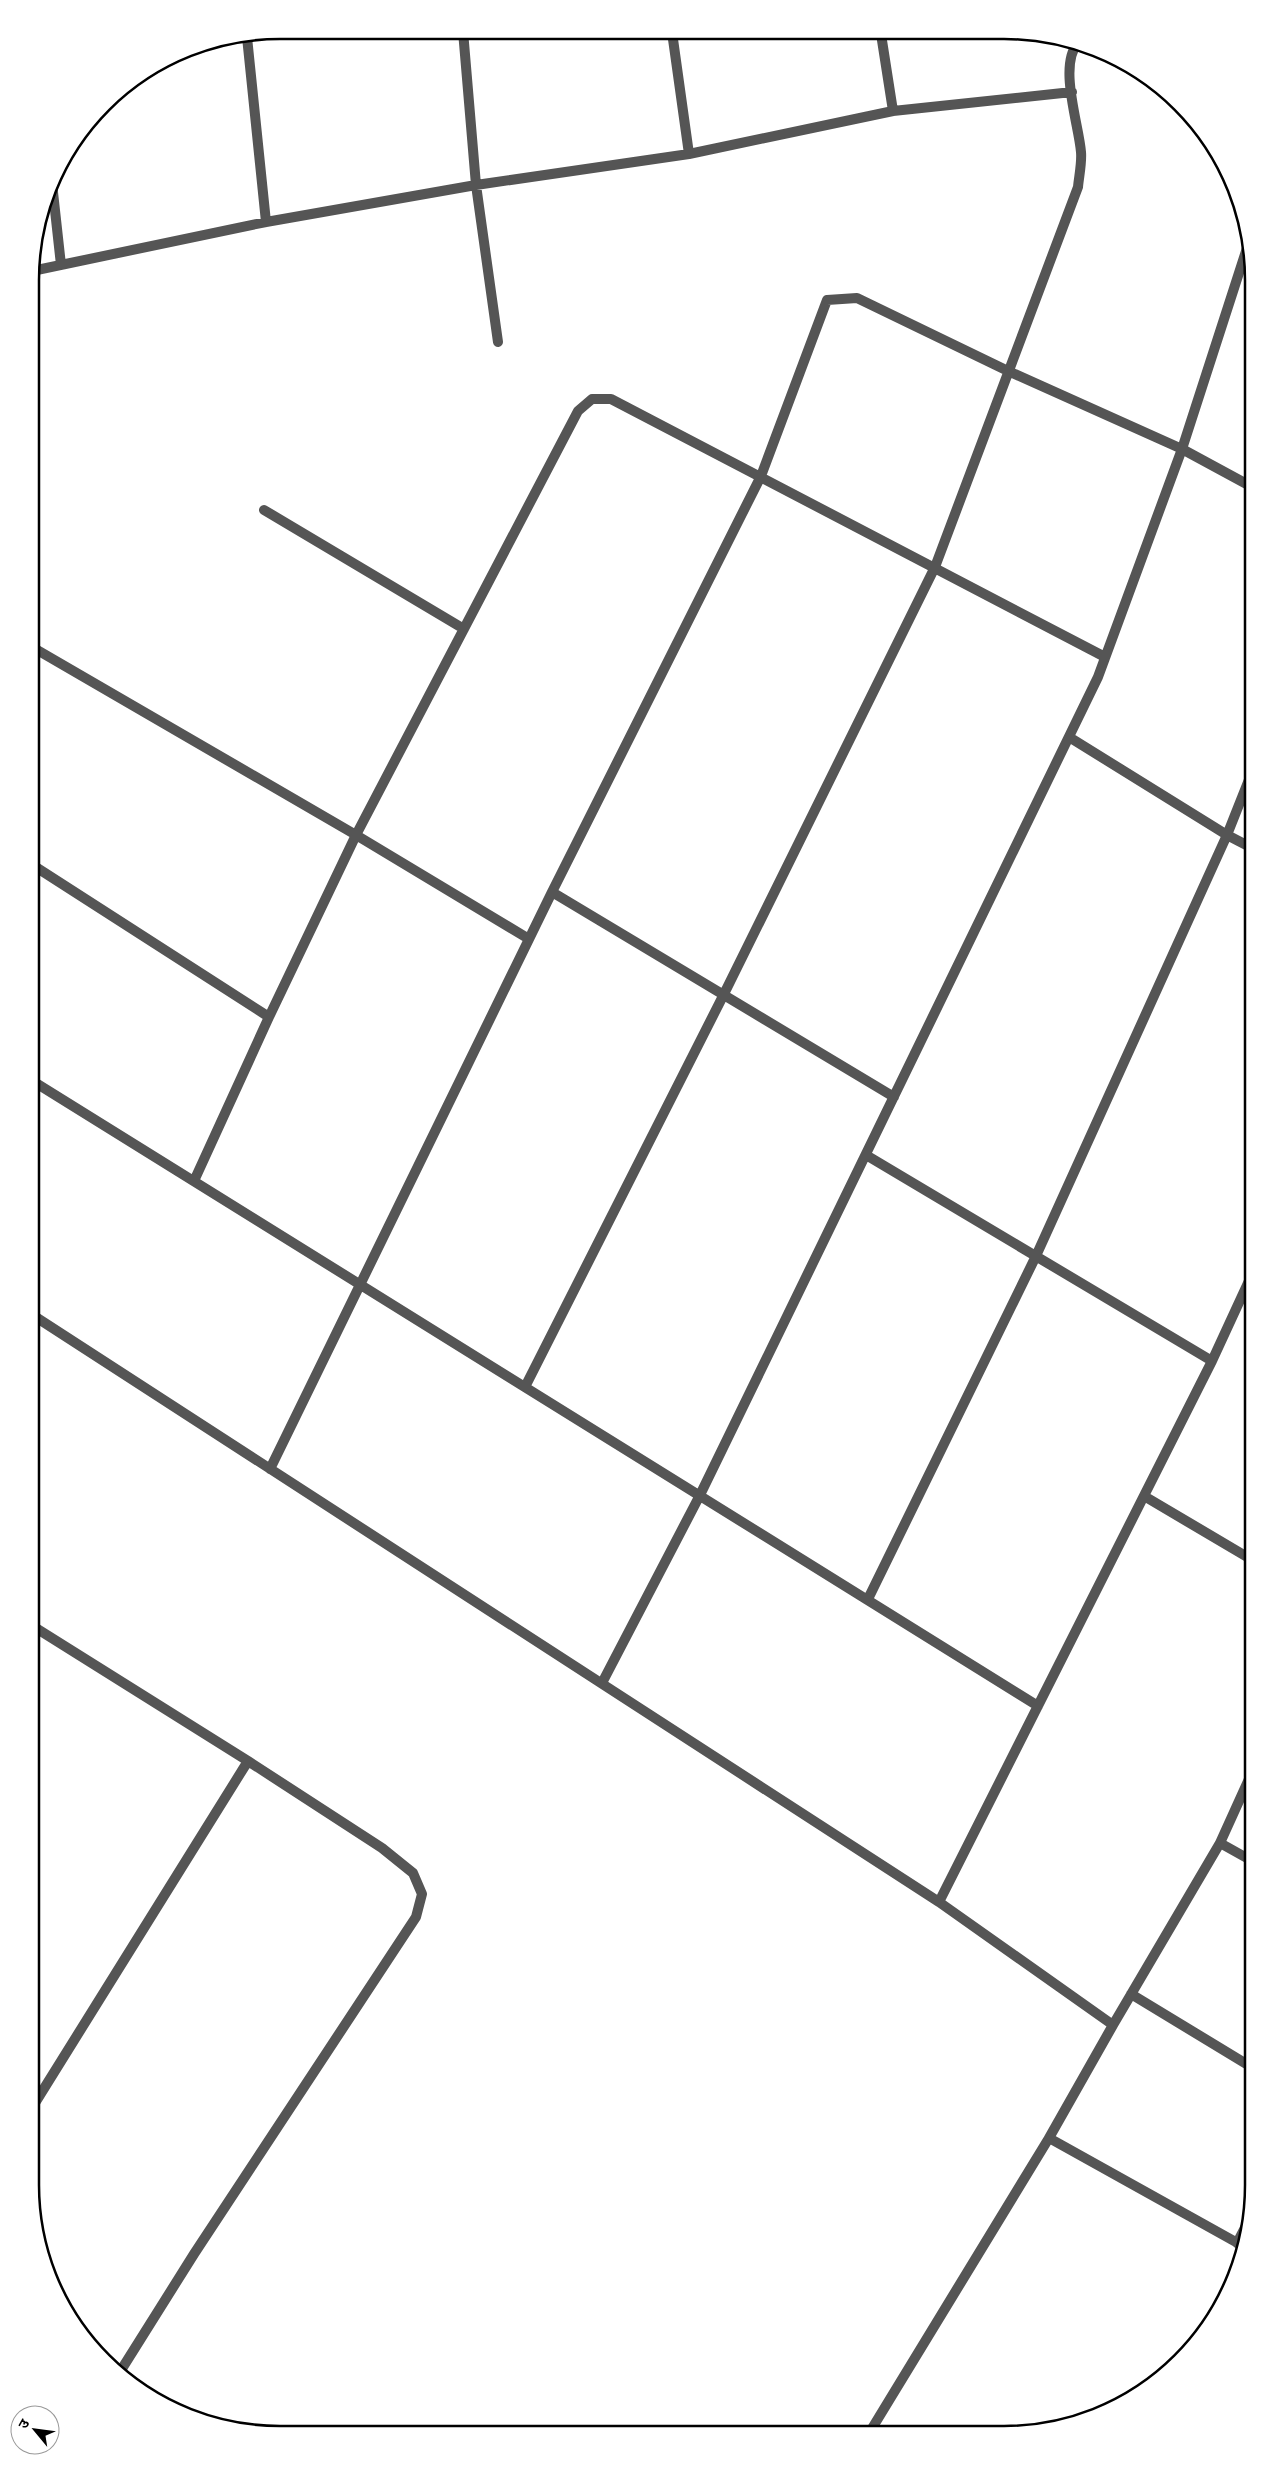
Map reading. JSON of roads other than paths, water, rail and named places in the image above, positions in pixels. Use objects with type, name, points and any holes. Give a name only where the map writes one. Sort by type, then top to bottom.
[{"type":"street","points":[[464,39],[476,185],[498,342]]},
{"type":"street","points":[[673,39],[689,154]]},
{"type":"street","points":[[882,39],[893,111]]},
{"type":"street","points":[[248,41],[266,222]]},
{"type":"street","points":[[525,1387],[724,994],[935,567],[1078,187],[1082,154],[1069,63],[1075,50]]},
{"type":"street","points":[[39,270],[266,222],[476,185],[689,154],[893,111],[1072,92]]},
{"type":"street","points":[[54,197],[62,265]]},
{"type":"street","points":[[602,1683],[700,1495],[1098,677],[1182,450],[1244,257]]},
{"type":"street","points":[[270,1469],[552,892],[760,476],[827,300],[857,298],[1008,371],[1182,450],[1245,483]]},
{"type":"street","points":[[194,1181],[268,1017],[356,835],[578,411],[592,400],[611,399],[1105,657]]},
{"type":"street","points":[[264,510],[464,629]]},
{"type":"street","points":[[39,651],[356,835],[529,939]]},
{"type":"street","points":[[1069,737],[1245,844]]},
{"type":"street","points":[[868,1599],[1036,1256],[1227,835],[1245,790]]},
{"type":"street","points":[[39,869],[268,1017]]},
{"type":"street","points":[[552,892],[894,1097]]},
{"type":"street","points":[[39,1085],[1038,1706]]},
{"type":"street","points":[[866,1155],[1212,1361]]},
{"type":"street","points":[[939,1902],[1212,1361],[1245,1290]]},
{"type":"street","points":[[39,1319],[939,1902],[1113,2025]]},
{"type":"street","points":[[1144,1496],[1245,1556]]},
{"type":"street","points":[[39,1631],[248,1761],[382,1848],[414,1873],[422,1894],[416,1917],[194,2254],[122,2367]]},
{"type":"street","points":[[39,2097],[248,1761]]},
{"type":"street","points":[[874,2426],[1050,2138],[1113,2025],[1220,1843],[1245,1788]]},
{"type":"street","points":[[1220,1843],[1245,1857]]},
{"type":"street","points":[[1131,1994],[1245,2063]]},
{"type":"street","points":[[1050,2138],[1238,2243]]}]
